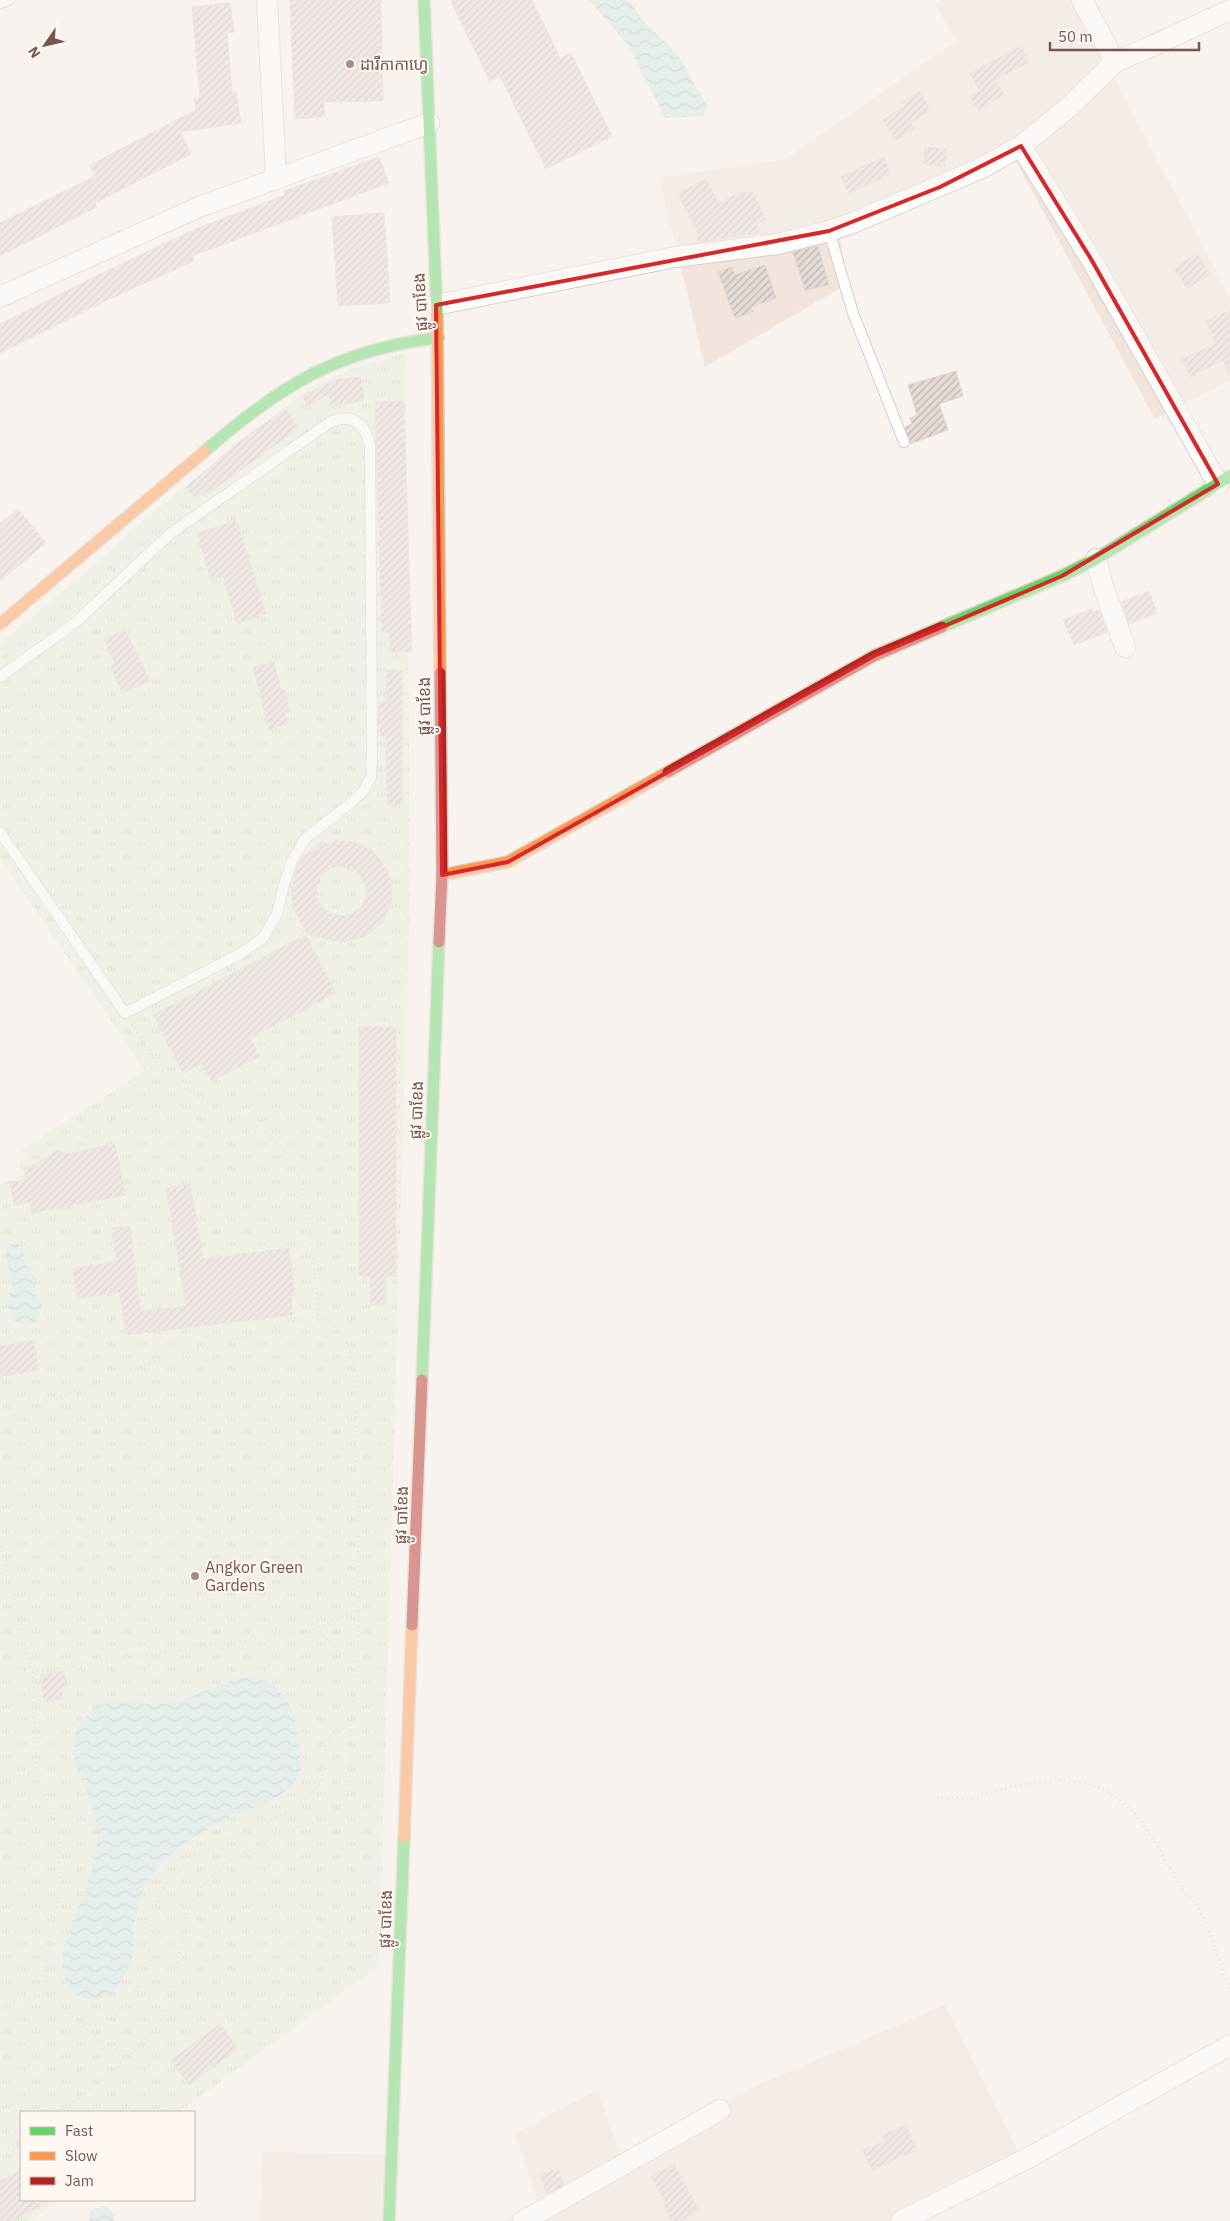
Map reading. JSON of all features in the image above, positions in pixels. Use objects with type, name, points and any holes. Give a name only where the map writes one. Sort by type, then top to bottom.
[{"type":"street","points":[[268,0],[276,177]]},
{"type":"street","name":"ផ្លូវ បាខែង","points":[[389,2221],[442,875],[438,338],[424,0]]},
{"type":"street","points":[[1082,0],[1115,62]]},
{"type":"street","points":[[436,305],[675,257],[778,244],[829,231],[956,179],[1021,146],[1068,108],[1115,62],[1230,10]]},
{"type":"street","points":[[0,297],[199,207],[276,177],[429,123]]},
{"type":"street","points":[[442,875],[508,862],[874,656],[1062,576],[1096,559],[1224,480],[1021,146]]},
{"type":"street","points":[[0,624],[215,443],[290,385],[338,361],[372,350],[407,340],[438,338]]},
{"type":"street","points":[[1096,559],[1103,586],[1124,647]]},
{"type":"street","points":[[901,2221],[1030,2157],[1230,2045]]},
{"type":"street","points":[[523,2221],[720,2110]]},
{"type":"lane","points":[[0,3],[9,0]]},
{"type":"lane","points":[[829,231],[853,313],[904,442]]},
{"type":"lane","points":[[0,677],[77,621],[171,533],[329,423],[345,418],[358,422],[367,433],[370,455],[371,777],[364,790],[353,801],[305,839],[292,861],[277,914],[263,938],[238,955],[125,1013],[0,832]]},
{"type":"path","points":[[125,1013],[158,1064],[175,1082],[243,1118],[267,1135],[289,1157],[304,1199],[319,1315]]},
{"type":"path","points":[[0,1421],[132,1369],[319,1315],[334,1326],[352,1359],[356,1459],[358,1611],[356,1672],[346,1795],[340,1808],[324,1819],[298,1826],[272,1837],[208,1879],[202,1885],[189,1909],[183,1930],[177,1976],[168,2006],[156,2030],[62,2111]]},
{"type":"path","points":[[0,1540],[32,1672],[37,1770],[59,1834],[60,1890],[45,1961],[47,1992],[78,2022],[102,2041],[127,2057]]},
{"type":"path","points":[[32,1672],[316,1628],[358,1611]]},
{"type":"path","points":[[316,1628],[356,1672]]},
{"type":"path","points":[[78,2022],[101,2026],[129,2002],[150,1964],[151,1918],[165,1884],[195,1856],[290,1810],[318,1787],[322,1782],[325,1771],[326,1745],[331,1737],[351,1721]]},
{"type":"path","points":[[0,1783],[37,1770]]},
{"type":"path","points":[[309,1774],[318,1787]]},
{"type":"path","points":[[932,1796],[974,1798],[1009,1787],[1055,1779],[1084,1782],[1108,1792],[1132,1810],[1154,1840],[1182,1889],[1198,1906],[1206,1921],[1230,1993]]},
{"type":"path","points":[[0,2004],[38,1997],[47,1992]]},
{"type":"path","points":[[0,2154],[20,2142]]},
{"type":"highlighted area","points":[[1021,146],[1091,259],[1218,484],[1062,576],[874,656],[508,862],[442,875],[436,305],[829,231],[940,187]]},
{"type":"shaded area","points":[[940,0],[1073,0],[1230,297],[1230,380],[1155,419],[1013,156],[840,235],[847,284],[705,367],[659,177],[784,160],[956,41],[935,4]]},
{"type":"shaded area","points":[[945,2005],[1022,2159],[911,2221],[505,2221],[538,2202],[515,2133],[598,2090],[623,2161],[737,2094]]},
{"type":"shaded area","points":[[262,2152],[400,2155],[396,2221],[261,2221]]},
{"type":"green space","name":"Angkor Green Gardens","points":[[406,352],[410,893],[379,1966],[180,2111],[20,2111],[20,2201],[58,2201],[30,2221],[0,2221],[0,1186],[24,1173],[18,1164],[26,1157],[21,1150],[145,1071],[0,858],[0,643],[98,562],[147,517],[310,387],[353,369]]},
{"type":"water","points":[[589,0],[629,0],[643,21],[677,53],[708,107],[703,116],[665,118],[628,45]]},
{"type":"water","points":[[16,1243],[22,1247],[26,1264],[35,1278],[36,1296],[42,1305],[36,1322],[28,1326],[14,1320],[8,1298],[12,1285],[5,1249],[9,1244]]},
{"type":"water","points":[[244,1677],[260,1679],[276,1687],[289,1705],[295,1722],[300,1755],[300,1769],[297,1778],[292,1785],[276,1797],[229,1819],[197,1837],[166,1859],[150,1877],[140,1900],[134,1926],[133,1955],[123,1978],[117,1987],[104,1998],[90,1999],[77,1995],[65,1978],[62,1957],[64,1943],[90,1877],[96,1853],[97,1828],[90,1800],[75,1759],[74,1745],[77,1731],[85,1717],[94,1709],[104,1704],[114,1702],[169,1703]]},
{"type":"water","points":[[107,2206],[114,2215],[114,2221],[89,2221],[90,2210]]},
{"type":"building","points":[[290,0],[381,0],[383,101],[324,102],[325,117],[295,119]]},
{"type":"building","points":[[450,0],[532,0],[560,58],[571,53],[612,136],[546,169],[500,76],[490,81]]},
{"type":"building","points":[[230,3],[234,32],[227,33],[232,92],[236,92],[241,123],[180,132],[191,154],[95,203],[97,207],[0,256],[0,223],[95,176],[90,165],[196,110],[194,99],[200,98],[192,7]]},
{"type":"building","points":[[1020,46],[1029,62],[995,80],[1004,94],[979,111],[970,97],[980,91],[970,74]]},
{"type":"building","points":[[919,91],[931,110],[911,122],[915,128],[896,141],[883,120],[904,106],[902,103]]},
{"type":"building","points":[[925,147],[947,149],[945,167],[923,164]]},
{"type":"building","points":[[379,157],[389,183],[192,256],[194,261],[107,300],[0,353],[0,324],[193,230],[285,195],[284,191]]},
{"type":"building","points":[[884,157],[891,174],[849,193],[841,177]]},
{"type":"building","points":[[706,179],[718,203],[744,191],[746,194],[753,191],[766,220],[755,224],[759,233],[698,242],[696,228],[678,194]]},
{"type":"building","points":[[384,213],[390,303],[338,306],[332,217]]},
{"type":"building","points":[[818,246],[829,285],[805,290],[793,252]]},
{"type":"building","points":[[1197,253],[1210,274],[1187,289],[1174,269]]},
{"type":"building","points":[[765,265],[776,298],[751,307],[753,312],[735,318],[718,272],[732,267],[735,275]]},
{"type":"building","points":[[1230,310],[1230,376],[1223,360],[1190,377],[1182,359],[1216,344],[1206,321]]},
{"type":"building","points":[[956,371],[963,396],[939,404],[948,430],[910,444],[905,427],[912,424],[910,418],[917,415],[908,385]]},
{"type":"building","points":[[361,377],[364,401],[330,405],[329,394],[309,406],[302,396],[335,380]]},
{"type":"building","points":[[404,401],[412,652],[390,651],[390,632],[382,632],[375,402]]},
{"type":"building","points":[[285,409],[299,428],[208,494],[206,491],[195,499],[186,487],[240,441]]},
{"type":"building","points":[[18,509],[46,543],[0,581],[0,524]]},
{"type":"building","points":[[237,521],[266,614],[237,623],[223,576],[211,580],[197,533]]},
{"type":"building","points":[[1149,591],[1157,613],[1129,624],[1121,602]]},
{"type":"building","points":[[1092,609],[1093,612],[1099,610],[1107,632],[1074,645],[1063,620]]},
{"type":"building","points":[[125,630],[150,681],[122,693],[110,666],[115,664],[104,639]]},
{"type":"building","points":[[274,662],[281,691],[285,690],[290,712],[285,713],[287,724],[269,729],[253,667]]},
{"type":"building","points":[[386,670],[402,670],[402,805],[387,805],[386,736],[379,736],[379,702],[386,702]]},
{"type":"building","points":[[336,841],[353,842],[369,848],[381,860],[391,880],[391,903],[382,923],[364,937],[342,942],[308,935],[293,908],[291,890],[297,866],[304,856],[319,845]],"holes":[[[339,866],[355,870],[366,886],[366,897],[361,907],[352,914],[342,916],[331,914],[322,907],[317,899],[316,890],[323,874],[330,868]]]},
{"type":"building","points":[[306,935],[336,993],[250,1038],[260,1056],[211,1081],[202,1063],[183,1073],[153,1015]]},
{"type":"building","points":[[359,1027],[396,1027],[396,1276],[385,1276],[385,1305],[370,1305],[370,1276],[359,1276]]},
{"type":"building","points":[[115,1144],[126,1195],[32,1213],[30,1202],[14,1205],[10,1182],[26,1180],[25,1171],[58,1150],[67,1154]]},
{"type":"building","points":[[190,1184],[203,1259],[289,1248],[295,1294],[291,1294],[293,1315],[126,1335],[120,1292],[78,1299],[72,1269],[116,1261],[112,1228],[130,1226],[141,1311],[186,1306],[166,1188]]},
{"type":"building","points":[[33,1340],[39,1370],[0,1377],[0,1346]]},
{"type":"building","points":[[64,1671],[67,1686],[61,1687],[63,1699],[44,1702],[40,1675]]},
{"type":"building","points":[[220,2024],[238,2049],[189,2085],[171,2060]]},
{"type":"building","points":[[906,2125],[917,2150],[872,2170],[863,2150],[885,2141],[882,2135]]},
{"type":"building","points":[[674,2164],[699,2211],[681,2221],[671,2221],[663,2205],[666,2203],[651,2177]]},
{"type":"building","points":[[558,2168],[564,2185],[547,2194],[540,2175]]},
{"type":"building","points":[[20,2171],[20,2201],[50,2201],[13,2221],[0,2221],[0,2181]]},
{"type":"traffic: fast","points":[[424,0],[437,314]]},
{"type":"traffic: fast","points":[[204,452],[258,408],[284,390],[311,375],[370,351],[402,343],[438,338]]},
{"type":"traffic: fast","points":[[942,627],[1062,576],[1096,559],[1230,476]]},
{"type":"traffic: fast","points":[[422,1380],[439,942]]},
{"type":"traffic: fast","points":[[389,2221],[404,1837]]},
{"type":"traffic: slow","points":[[437,314],[440,673]]},
{"type":"traffic: slow","points":[[0,624],[204,452]]},
{"type":"traffic: slow","points":[[442,875],[508,862],[668,772]]},
{"type":"traffic: slow","points":[[404,1837],[412,1625]]},
{"type":"traffic: jam","points":[[668,772],[874,656],[942,627]]},
{"type":"traffic: jam","points":[[439,942],[442,875],[440,673]]},
{"type":"traffic: jam","points":[[412,1625],[422,1380]]},
{"type":"place","name":"ដារីកាកាហ្វេ","points":[[350,64]]},
{"type":"place","name":"Angkor Green Gardens","points":[[195,1576]]}]
